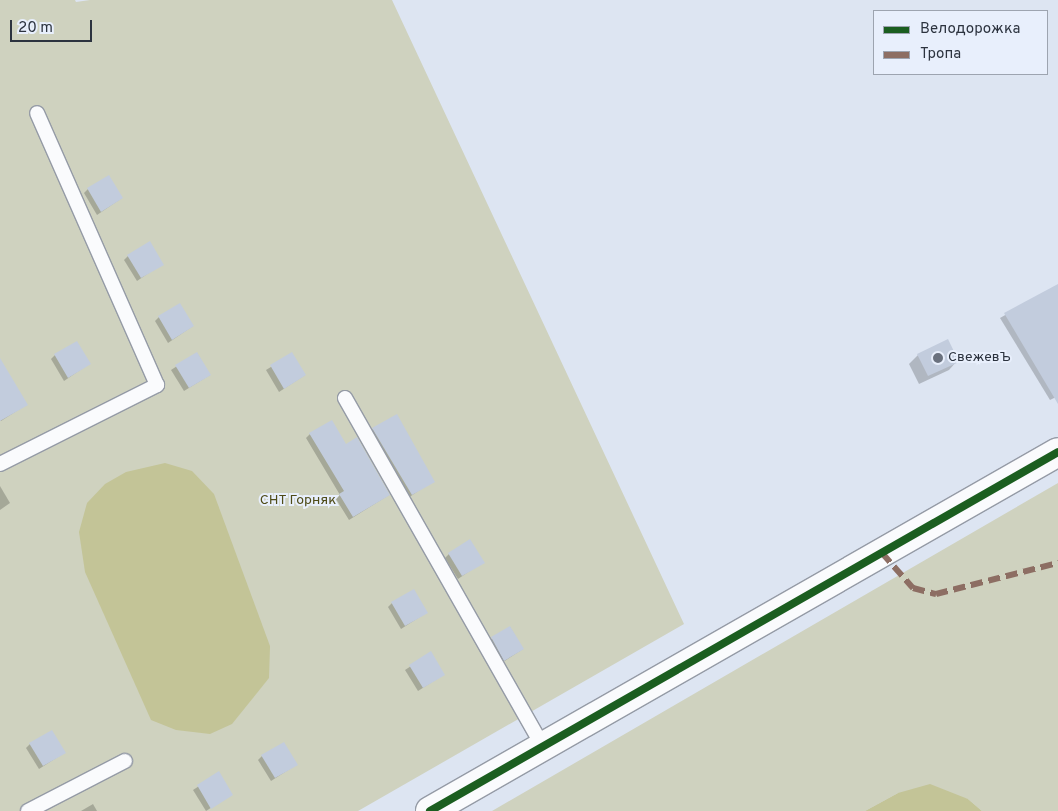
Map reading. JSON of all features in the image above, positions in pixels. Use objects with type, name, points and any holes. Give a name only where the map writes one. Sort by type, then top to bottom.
[{"type":"street","points":[[430,811],[1058,452]]},
{"type":"lane","points":[[0,464],[157,385],[37,113]]},
{"type":"lane","points":[[345,398],[543,747]]},
{"type":"lane","points":[[28,811],[125,761]]},
{"type":"green space","name":"СНТ Горняк","points":[[0,0],[75,0],[76,2],[90,0],[392,0],[684,624],[358,811],[0,811]]},
{"type":"green space","points":[[1058,483],[1058,811],[982,811],[968,799],[898,793],[865,811],[492,811]]},
{"type":"shaded area","points":[[165,463],[192,471],[214,494],[270,646],[269,678],[232,724],[210,734],[176,730],[151,720],[85,572],[79,532],[87,503],[105,484],[126,472]]},
{"type":"shaded area","points":[[930,784],[968,799],[982,811],[865,811],[898,793]]},
{"type":"building","points":[[109,175],[123,198],[101,212],[87,188]]},
{"type":"building","points":[[150,241],[164,265],[141,278],[127,255]]},
{"type":"building","points":[[1058,284],[1058,404],[1004,313]]},
{"type":"building","points":[[180,303],[194,326],[172,340],[158,316]]},
{"type":"building","name":"СвежевЪ","points":[[948,339],[959,362],[928,376],[917,354]]},
{"type":"building","points":[[77,341],[91,364],[68,378],[54,354]]},
{"type":"building","points":[[197,352],[211,375],[189,388],[175,365]]},
{"type":"building","points":[[292,352],[306,375],[284,389],[270,365]]},
{"type":"building","points":[[0,358],[28,405],[0,421]]},
{"type":"building","points":[[397,414],[435,482],[412,495],[372,428]]},
{"type":"building","points":[[332,420],[346,444],[357,437],[390,495],[353,517],[339,494],[344,491],[309,433]]},
{"type":"building","points":[[470,539],[485,563],[462,576],[448,553]]},
{"type":"building","points":[[414,589],[428,613],[405,626],[391,602]]},
{"type":"building","points":[[510,626],[524,649],[504,661],[491,637]]},
{"type":"building","points":[[431,651],[445,675],[423,688],[409,665]]},
{"type":"building","points":[[52,730],[66,753],[43,766],[29,743]]},
{"type":"building","points":[[284,742],[298,765],[275,778],[261,755]]},
{"type":"building","points":[[219,771],[233,795],[211,809],[197,785]]},
{"type":"marked path","points":[[882,553],[913,588],[936,594],[1058,563]]},
{"type":"cycle path","points":[[430,811],[1058,452]]},
{"type":"place","name":"СвежевЪ","points":[[938,358]]}]
